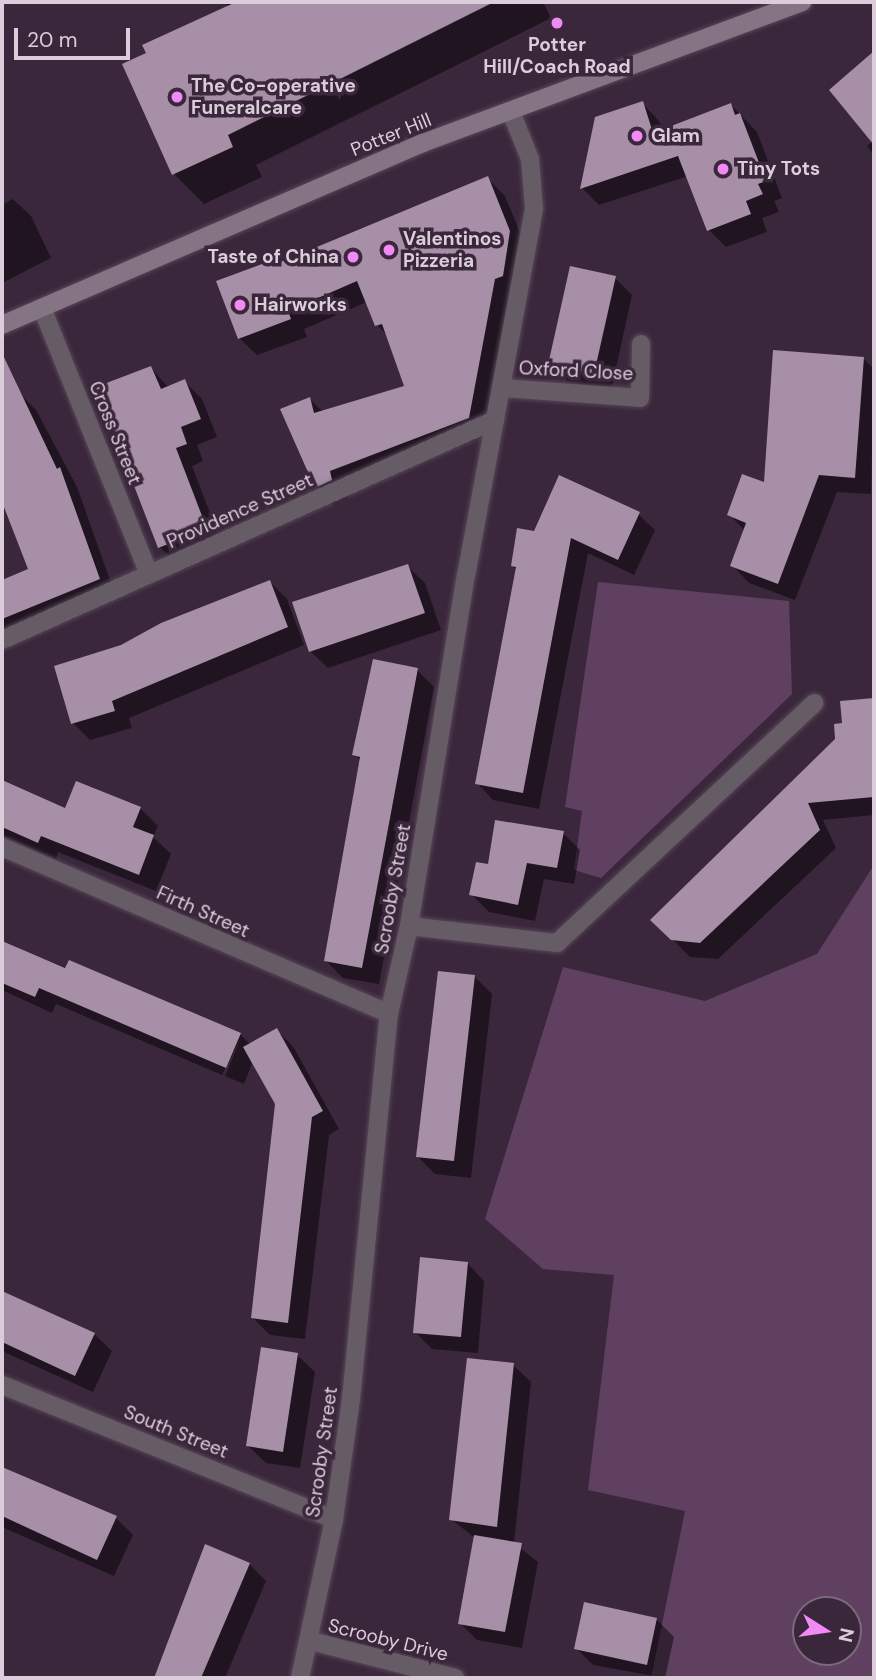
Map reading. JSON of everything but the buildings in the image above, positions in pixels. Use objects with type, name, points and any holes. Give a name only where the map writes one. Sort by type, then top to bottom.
[{"type":"main road","name":"Potter Hill","points":[[2,325],[423,143],[803,2]]},
{"type":"street","name":"Scrooby Street","points":[[300,1678],[311,1642],[334,1519],[351,1399],[388,1014],[409,926],[534,208],[530,159],[511,112]]},
{"type":"street","name":"Cross Street","points":[[42,308],[149,574]]},
{"type":"street","name":"Oxford Close","points":[[502,388],[640,398],[641,344]]},
{"type":"street","name":"Providence Street","points":[[2,640],[495,420]]},
{"type":"street","points":[[409,926],[557,943],[814,703]]},
{"type":"street","name":"Firth Street","points":[[2,847],[388,1014]]},
{"type":"street","name":"South Street","points":[[2,1385],[334,1519]]},
{"type":"street","name":"Scrooby Drive","points":[[311,1642],[455,1678]]},
{"type":"shaded area","points":[[598,582],[789,601],[792,694],[601,878],[574,870],[582,811],[565,807]]},
{"type":"shaded area","points":[[874,865],[874,1678],[651,1678],[685,1511],[588,1490],[614,1275],[543,1269],[485,1219],[563,967],[705,1001],[817,954]]},
{"type":"place","name":"Potter Hill/Coach Road","points":[[557,23]]},
{"type":"place","name":"The Co-operative Funeralcare","points":[[177,97]]},
{"type":"place","name":"Glam","points":[[637,136]]},
{"type":"place","name":"Tiny Tots","points":[[723,169]]},
{"type":"place","name":"Valentinos Pizzeria","points":[[389,250]]},
{"type":"place","name":"Taste of China","points":[[353,257]]},
{"type":"place","name":"Hairworks","points":[[240,305]]}]
